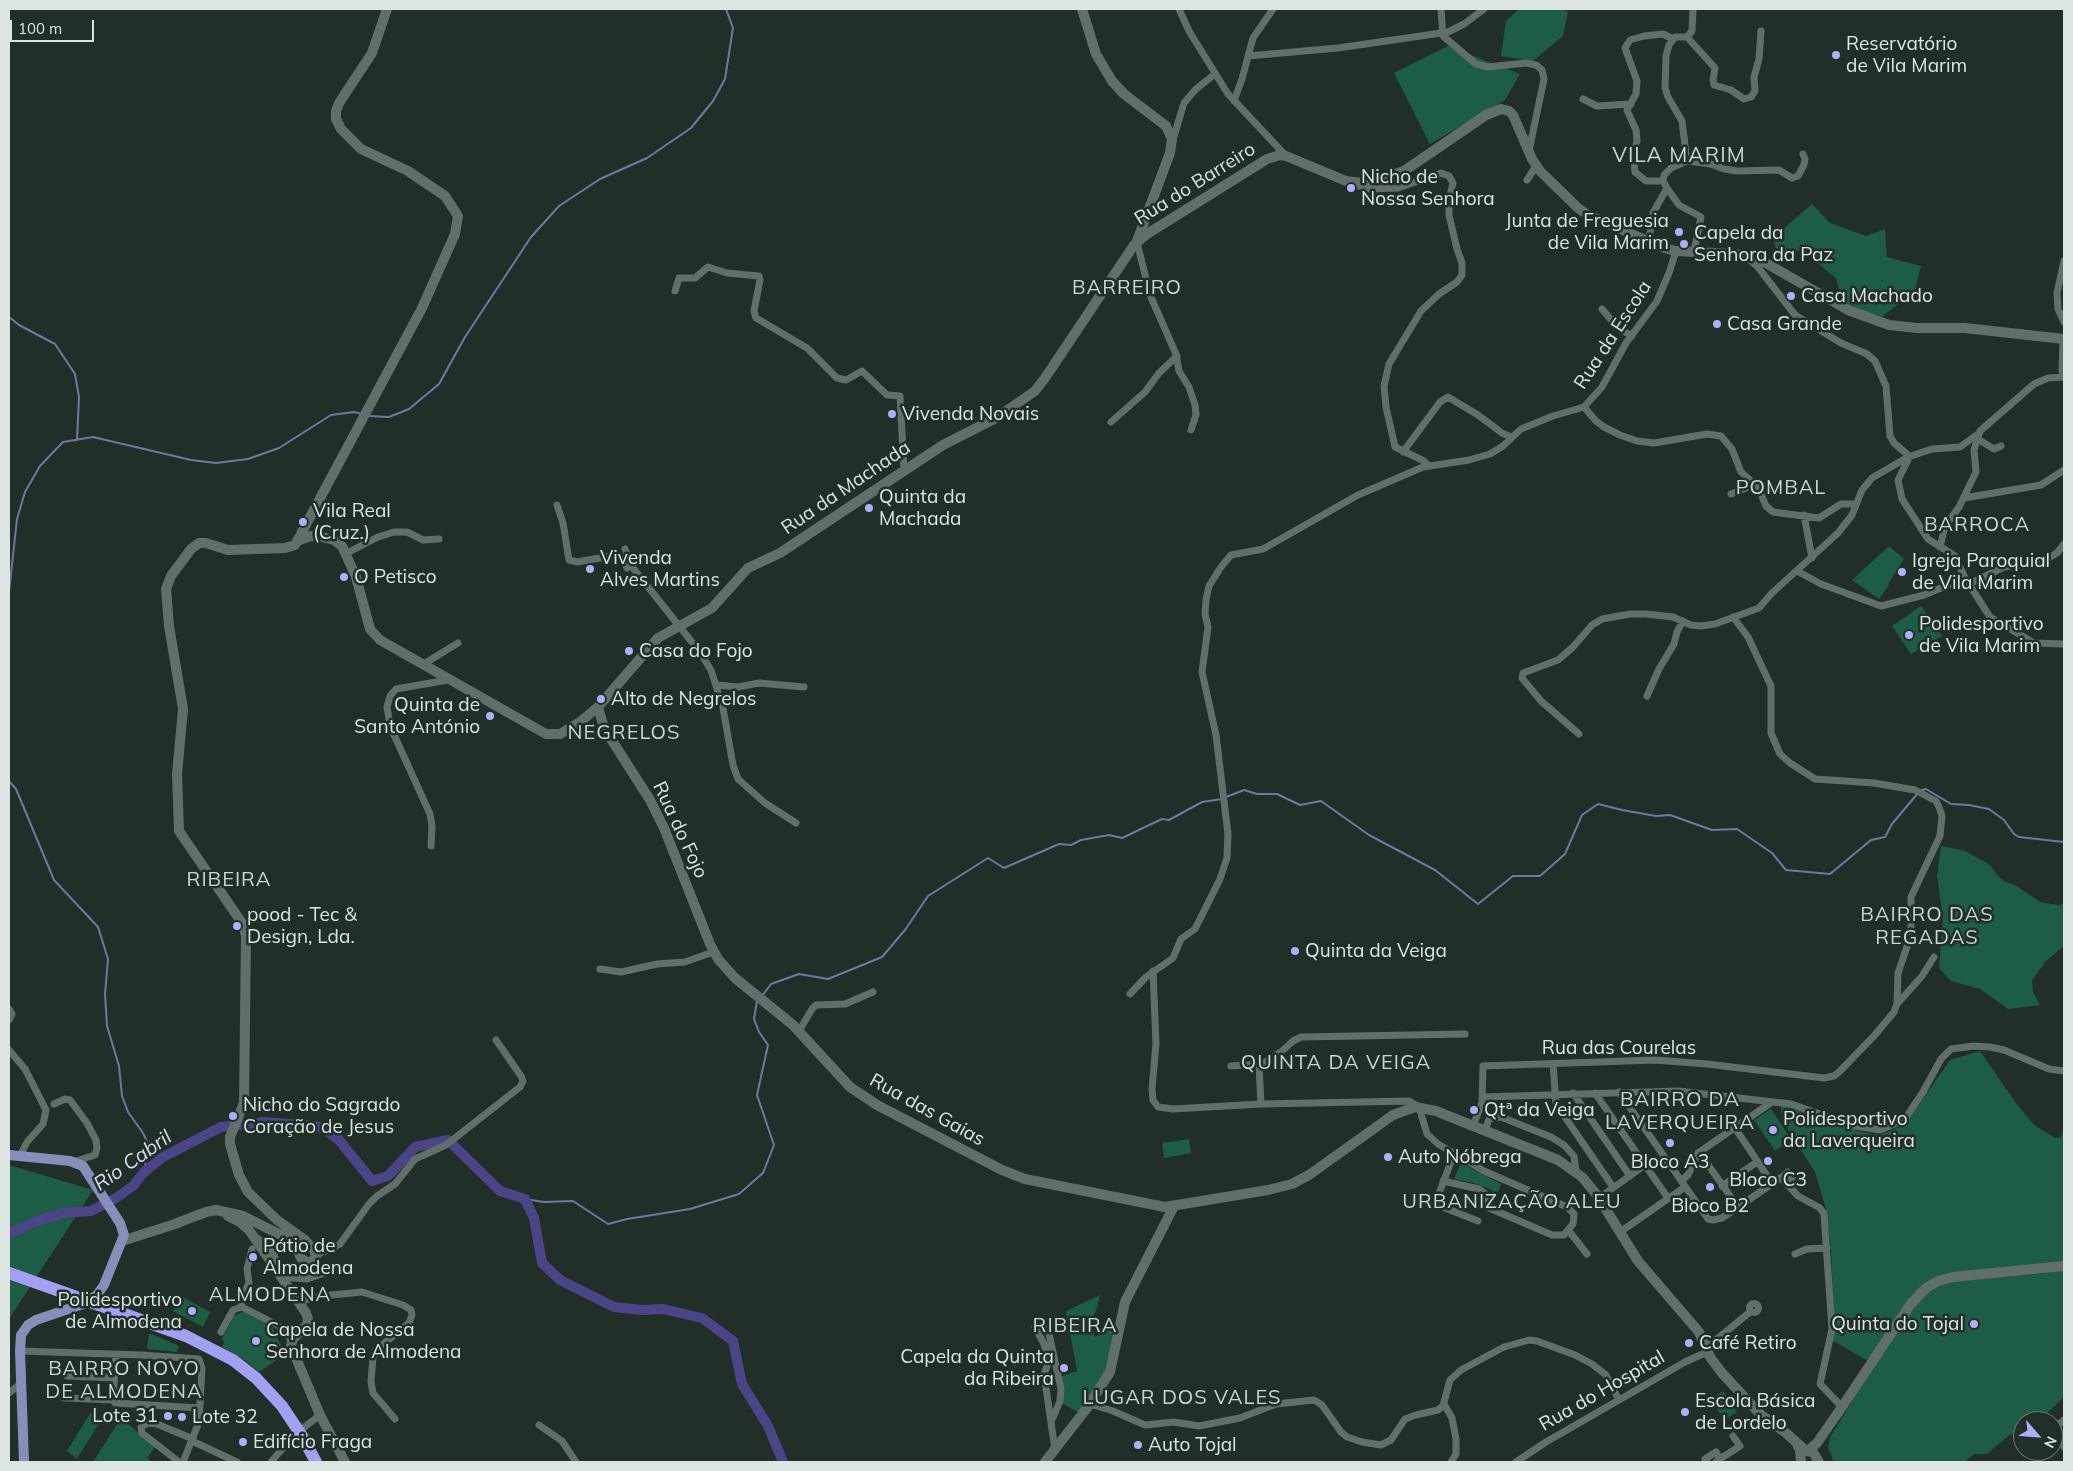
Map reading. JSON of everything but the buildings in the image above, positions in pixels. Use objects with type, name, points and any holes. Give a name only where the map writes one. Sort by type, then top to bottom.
[{"type":"highway","points":[[9,1273],[178,1336],[224,1359],[242,1371],[265,1393],[298,1433],[316,1462]]},
{"type":"highway","points":[[9,1277],[98,1306]]},
{"type":"highway","points":[[298,1433],[312,1462]]},
{"type":"main road","points":[[9,1155],[73,1162],[83,1166],[124,1232],[104,1285],[97,1295],[83,1304],[32,1322],[21,1335],[20,1384],[24,1462]]},
{"type":"street","points":[[297,542],[424,304],[458,224],[455,209],[442,194],[408,170],[361,149],[341,128],[336,119],[338,103],[372,53],[387,9]]},
{"type":"street","points":[[1082,9],[1094,50],[1104,69],[1124,94],[1166,126],[1171,135],[1172,143]]},
{"type":"street","points":[[1179,9],[1189,32],[1234,101],[1286,156],[1363,188],[1392,189],[1442,172],[1449,176],[1453,183],[1449,200],[1449,215],[1462,263],[1462,275],[1457,282],[1443,291],[1420,311],[1385,376],[1384,397],[1393,442],[1396,448],[1424,461],[1428,465]]},
{"type":"street","points":[[1234,101],[1256,32],[1273,9]]},
{"type":"street","points":[[1441,9],[1444,38],[1463,55],[1479,65],[1488,67],[1526,63],[1536,65],[1542,70],[1544,79],[1529,152]]},
{"type":"street","points":[[1248,56],[1338,48],[1442,33],[1457,28],[1484,9]]},
{"type":"street","points":[[1687,37],[1690,36],[1692,30],[1693,9]]},
{"type":"street","points":[[1687,160],[1682,121],[1665,89],[1667,52],[1673,39],[1678,36],[1687,37],[1716,68],[1712,81],[1714,85],[1732,91],[1744,99],[1751,97],[1755,93],[1754,77],[1759,61],[1761,32]]},
{"type":"street","points":[[1663,180],[1646,180],[1635,173],[1633,154],[1637,139],[1636,127],[1628,111],[1636,94],[1637,81],[1625,49],[1626,44],[1631,39],[1651,35],[1665,35],[1673,39]]},
{"type":"street","points":[[1191,430],[1195,420],[1196,408],[1189,387],[1178,369],[1177,356],[1150,295],[1137,242],[1170,153],[1184,103],[1196,89],[1215,74]]},
{"type":"street","points":[[1583,99],[1597,106],[1631,104]]},
{"type":"street","points":[[1348,181],[1375,182],[1397,174],[1486,115],[1501,109],[1509,111],[1514,116],[1536,166],[1581,211],[1664,248],[1676,251],[1742,254],[1761,260],[1828,299],[1868,318],[1889,325],[1923,328],[1956,327],[2064,338],[2062,371],[2064,376],[2045,379],[2034,384],[1994,416],[1977,436],[1960,447],[1932,449],[1908,457],[1870,479],[1862,490],[1852,515],[1844,525],[1812,558],[1772,593],[1761,607],[1712,625],[1701,626],[1691,625],[1670,617],[1636,614],[1600,620],[1589,628],[1573,647],[1558,660],[1523,673],[1522,680],[1540,702],[1579,734]]},
{"type":"street","points":[[1694,251],[1701,217],[1679,205],[1666,188],[1663,180],[1668,170],[1687,160],[1737,171],[1779,170],[1792,178],[1798,176],[1804,165],[1803,154]]},
{"type":"street","name":"Rua do Barreiro","points":[[1045,378],[1137,242],[1262,161],[1274,156],[1286,156]]},
{"type":"street","points":[[1527,180],[1536,166]]},
{"type":"street","points":[[1649,240],[1653,212],[1666,188]]},
{"type":"street","name":"Rua da Escola","points":[[1584,407],[1606,382],[1632,336],[1657,301],[1670,273],[1676,251]]},
{"type":"street","points":[[1742,254],[1754,263],[1795,315],[1841,343],[1867,354],[1875,361],[1885,384],[1890,436],[1908,457]]},
{"type":"street","points":[[2064,261],[2056,293],[2058,309],[2064,322]]},
{"type":"street","points":[[675,291],[679,278],[695,278],[708,267],[727,273],[759,276],[760,280],[754,312],[756,318],[807,348],[835,377],[846,380],[862,371],[887,395],[900,396],[904,470]]},
{"type":"street","points":[[1602,309],[1618,328],[1632,336]]},
{"type":"street","points":[[1111,422],[1145,392],[1160,371],[1177,356]]},
{"type":"street","name":"Rua da Machada","points":[[347,553],[373,633],[385,643],[422,665],[546,734],[560,734],[584,719],[598,707],[626,677],[653,642],[664,634],[696,618],[716,604],[748,568],[787,549],[943,445],[1003,414],[1035,391],[1045,378]]},
{"type":"street","points":[[1403,452],[1438,404],[1448,397],[1511,437]]},
{"type":"street","points":[[1130,994],[1153,971],[1173,958],[1180,939],[1195,928],[1220,879],[1229,847],[1216,735],[1202,672],[1208,627],[1205,614],[1206,600],[1216,574],[1231,555],[1262,549],[1352,498],[1428,465],[1482,457],[1497,450],[1521,430],[1553,416],[1584,407],[1604,427],[1637,441],[1654,443],[1707,434],[1720,436],[1732,448],[1742,475],[1756,484],[1771,511],[1820,518],[1841,504],[1856,504]]},
{"type":"street","points":[[1977,436],[1994,449],[2000,446]]},
{"type":"street","points":[[1940,547],[1945,526],[1964,498],[1976,470],[1974,455],[1977,436]]},
{"type":"street","points":[[1908,457],[1898,480],[1901,496],[1927,538],[1955,556],[1967,581],[1995,621],[2014,629],[2034,642],[2063,644]]},
{"type":"street","points":[[1964,498],[2041,485],[2064,470]]},
{"type":"street","points":[[1731,494],[1756,484]]},
{"type":"street","points":[[557,505],[563,523],[569,560],[577,562],[617,555],[622,558],[639,584],[652,592]]},
{"type":"street","points":[[1804,516],[1812,548],[1812,558]]},
{"type":"street","points":[[310,518],[314,529],[322,536]]},
{"type":"street","points":[[316,1255],[303,1239],[277,1220],[247,1190],[240,1178],[229,1142],[244,1103],[246,933],[238,917],[180,831],[177,774],[182,709],[168,624],[167,587],[171,576],[199,543],[206,543],[230,550],[289,548],[311,536],[322,536],[339,542],[347,553],[378,537],[394,532],[408,532],[423,540],[439,539]]},
{"type":"street","points":[[1797,571],[1820,584],[1881,606],[1924,595],[2004,567],[2042,562],[2063,548]]},
{"type":"street","points":[[625,549],[633,568],[708,664],[724,708],[738,779],[765,803],[796,823]]},
{"type":"street","points":[[1733,617],[1748,637],[1770,686],[1772,696],[1771,733],[1780,754],[1790,763],[1815,778],[1874,783],[1915,790],[1924,793],[1940,807],[1942,816],[1940,836],[1911,897],[1911,934],[1898,974],[1897,1004]]},
{"type":"street","points":[[1647,696],[1659,669],[1674,644],[1682,621]]},
{"type":"street","points":[[422,665],[458,643]]},
{"type":"street","points":[[431,846],[431,818],[390,726],[386,707],[390,696],[396,689],[448,680]]},
{"type":"street","points":[[717,685],[738,687],[759,683],[804,687]]},
{"type":"street","name":"Rua do Fojo","points":[[598,707],[604,728],[645,792],[661,822],[713,952]]},
{"type":"street","points":[[584,719],[604,728]]},
{"type":"street","points":[[600,969],[621,972],[657,964],[685,962],[713,952]]},
{"type":"street","name":"Rua das Gaias","points":[[713,952],[726,969],[799,1031],[844,1080],[862,1096],[1002,1170],[1038,1183],[1115,1196],[1160,1207],[1268,1190],[1296,1182],[1382,1121],[1408,1106]]},
{"type":"street","name":"Rua das Courelas","points":[[1483,1097],[1483,1066],[1655,1060],[1707,1064],[1815,1077],[1834,1076],[1874,1036],[1894,1012],[1897,1004],[1923,975],[1934,957]]},
{"type":"street","points":[[1153,971],[1156,1038],[1152,1090],[1154,1103],[1161,1108],[1168,1109],[1261,1104],[1408,1106],[1432,1110],[1558,1160],[1576,1172],[1589,1184],[1642,1266],[1699,1332],[1706,1350],[1722,1373],[1756,1410],[1796,1443],[1808,1458],[1822,1434],[1910,1304],[1932,1284],[1953,1277],[2064,1266]]},
{"type":"street","points":[[799,1031],[816,1005],[845,1004],[873,992]]},
{"type":"street","points":[[9,1009],[12,1014],[9,1020]]},
{"type":"street","points":[[1231,1066],[1259,1065],[1301,1037],[1464,1034]]},
{"type":"street","points":[[122,1241],[210,1211],[243,1216],[291,1240],[306,1262],[313,1261],[316,1255],[340,1244],[369,1204],[395,1184],[415,1160],[450,1142],[522,1084],[519,1073],[496,1040]]},
{"type":"street","points":[[1473,1126],[1482,1106],[1483,1097],[1678,1091],[1795,1105],[1868,1129],[1880,1130],[1899,1122],[1915,1106],[1941,1058],[1951,1049],[1962,1046],[1982,1046],[2004,1050],[2049,1069],[2064,1071]]},
{"type":"street","points":[[9,1050],[25,1069],[43,1101],[46,1112],[43,1124],[28,1142],[20,1156]]},
{"type":"street","points":[[1553,1064],[1554,1094],[1557,1106],[1613,1187]]},
{"type":"street","points":[[1259,1065],[1261,1104]]},
{"type":"street","points":[[1619,1092],[1704,1215],[1710,1220],[1722,1218],[1772,1183],[1783,1180],[1798,1196],[1823,1210],[1832,1329],[1820,1384],[1842,1407]]},
{"type":"street","points":[[1573,1093],[1630,1176]]},
{"type":"street","points":[[1596,1093],[1668,1198]]},
{"type":"street","points":[[54,1104],[65,1099],[70,1100],[96,1140],[97,1150],[94,1156],[73,1162]]},
{"type":"street","points":[[1620,1232],[1668,1198],[1683,1184],[1699,1152],[1772,1102]]},
{"type":"street","points":[[1408,1106],[1424,1121],[1429,1136],[1454,1154],[1499,1178],[1568,1207],[1574,1217],[1569,1231],[1561,1236],[1548,1233],[1489,1208],[1487,1195],[1479,1190],[1443,1180]]},
{"type":"street","points":[[1424,1121],[1432,1110]]},
{"type":"street","points":[[1485,1131],[1489,1119],[1501,1117],[1551,1137],[1564,1145],[1574,1156],[1576,1172]]},
{"type":"street","points":[[1734,1128],[1772,1183]]},
{"type":"street","points":[[1699,1152],[1738,1208]]},
{"type":"street","points":[[1454,1154],[1435,1204],[1478,1221]]},
{"type":"street","points":[[1722,1186],[1757,1162]]},
{"type":"street","points":[[1599,1198],[1645,1165]]},
{"type":"street","points":[[1045,1462],[1090,1404],[1111,1368],[1122,1313],[1127,1298],[1174,1206]]},
{"type":"street","points":[[210,1211],[238,1220],[253,1235],[300,1301],[308,1321],[306,1327],[292,1341]]},
{"type":"street","points":[[1569,1231],[1587,1254]]},
{"type":"street","points":[[253,1235],[268,1246],[285,1278]]},
{"type":"street","points":[[273,1255],[280,1248],[297,1247]]},
{"type":"street","points":[[1795,1254],[1807,1249],[1827,1248]]},
{"type":"street","points":[[241,1307],[249,1282],[246,1270],[252,1249]]},
{"type":"street","points":[[285,1278],[307,1280],[331,1270]]},
{"type":"street","points":[[300,1301],[321,1296],[362,1292],[403,1305],[410,1310],[412,1315],[409,1323],[376,1350],[373,1357],[371,1382],[373,1393],[395,1419]]},
{"type":"street","points":[[221,1332],[233,1310],[241,1307],[279,1326],[292,1341],[292,1350],[320,1415],[345,1462]]},
{"type":"street","name":"Rua do Hospital","points":[[1516,1462],[1538,1447],[1706,1350],[1750,1312]]},
{"type":"street","points":[[1034,1327],[1044,1343],[1049,1358],[1044,1374],[1052,1420],[1052,1442],[1055,1450]]},
{"type":"street","points":[[1048,1329],[1061,1389],[1060,1401],[1052,1420]]},
{"type":"street","points":[[1090,1404],[1113,1411],[1145,1425],[1174,1422],[1199,1426],[1236,1419],[1276,1404],[1314,1400],[1322,1405],[1344,1435],[1357,1441],[1378,1445],[1388,1442],[1406,1419],[1416,1414],[1438,1410],[1444,1404],[1447,1386],[1455,1374],[1493,1352],[1528,1340],[1575,1355],[1598,1367],[1609,1380],[1619,1400]]},
{"type":"street","points":[[20,1351],[198,1358],[201,1361],[202,1368],[198,1424],[192,1440],[181,1462],[142,1433],[141,1427],[146,1423],[155,1423],[192,1440],[236,1462]]},
{"type":"street","points":[[116,1355],[113,1400],[115,1404],[200,1408]]},
{"type":"street","points":[[67,1376],[114,1378]]},
{"type":"street","points":[[9,1393],[20,1384]]},
{"type":"street","points":[[64,1398],[113,1400]]},
{"type":"street","points":[[1444,1404],[1452,1418],[1455,1433],[1456,1454],[1451,1462]]},
{"type":"street","points":[[272,1462],[294,1435],[320,1415]]},
{"type":"street","points":[[2064,1420],[2059,1424],[2058,1428],[2064,1447]]},
{"type":"street","points":[[539,1425],[562,1441],[576,1462]]},
{"type":"street","points":[[1707,1462],[1705,1459],[1716,1452],[1718,1461],[1740,1446],[1733,1436]]},
{"type":"green space","points":[[1519,9],[1563,9],[1568,12],[1563,36],[1533,61],[1501,56],[1506,21]]},
{"type":"green space","points":[[1448,46],[1520,74],[1505,100],[1430,144],[1394,73]]},
{"type":"green space","points":[[1812,204],[1830,223],[1866,236],[1885,229],[1887,257],[1921,266],[1914,293],[1881,317],[1843,303],[1836,278],[1801,250],[1778,256],[1773,238]]},
{"type":"green space","points":[[1889,546],[1904,559],[1879,599],[1852,580]]},
{"type":"green space","points":[[1921,606],[1942,636],[1911,654],[1892,626]]},
{"type":"green space","points":[[1941,846],[1965,851],[1990,865],[2005,882],[2015,885],[2040,902],[2064,904],[2064,946],[2046,961],[2032,980],[2033,992],[2040,1005],[2008,1009],[1980,989],[1951,981],[1939,968],[1943,919],[1937,875]]},
{"type":"green space","points":[[1980,1051],[2016,1103],[2034,1125],[2055,1138],[2061,1137],[2064,1127],[2064,1262],[1937,1278],[1871,1358],[1866,1360],[1832,1340],[1834,1318],[1831,1249],[1826,1209],[1815,1172],[1788,1130],[1781,1106],[1786,1105],[1858,1131],[1879,1135],[1905,1125],[1950,1060]]},
{"type":"green space","name":"Polidesportivo da Laverqueira","points":[[1771,1109],[1791,1139],[1775,1151],[1754,1120]]},
{"type":"green space","points":[[1189,1139],[1191,1153],[1164,1158],[1162,1143]]},
{"type":"green space","points":[[1461,1163],[1501,1184],[1496,1197],[1492,1190],[1474,1183],[1454,1179]]},
{"type":"green space","points":[[9,1165],[93,1190],[9,1319]]},
{"type":"green space","points":[[2064,1269],[2064,1397],[2049,1411],[2013,1411],[2013,1434],[1987,1454],[1974,1454],[1964,1462],[1839,1462],[1833,1460],[1828,1448],[1830,1437],[1912,1306],[1929,1290],[1947,1282],[2047,1273]]},
{"type":"green space","points":[[1100,1295],[1097,1308],[1090,1323],[1095,1337],[1116,1326],[1107,1370],[1079,1413],[1062,1403],[1062,1376],[1077,1371],[1066,1311]]},
{"type":"green space","name":"Polidesportivo de Almodena","points":[[181,1296],[210,1312],[203,1327],[173,1311]]},
{"type":"green space","points":[[245,1311],[272,1327],[285,1354],[259,1372],[243,1359],[222,1347],[224,1343],[222,1339],[234,1316]]},
{"type":"green space","points":[[149,1333],[179,1346],[177,1352],[147,1349]]},
{"type":"green space","points":[[1723,1391],[1737,1412],[1724,1420],[1711,1399]]},
{"type":"green space","points":[[91,1412],[101,1420],[77,1459],[67,1451]]},
{"type":"green space","points":[[121,1418],[155,1447],[147,1458],[152,1462],[93,1462]]},
{"type":"waterway","points":[[369,416],[389,417],[409,409],[439,384],[465,337],[531,237],[559,206],[600,179],[647,158],[691,128],[713,101],[725,79],[733,28],[726,9]]},
{"type":"waterway","points":[[9,317],[19,325],[55,344],[75,374],[79,397],[77,440]]},
{"type":"waterway","points":[[9,592],[17,519],[25,492],[40,466],[63,442],[93,437],[191,460],[216,463],[248,459],[279,448],[331,415],[354,412],[362,414]]},
{"type":"waterway","points":[[9,781],[16,789],[54,880],[98,927],[108,959],[105,994],[107,1026],[119,1066],[122,1096],[128,1112],[143,1133],[148,1144],[144,1172]]},
{"type":"waterway","points":[[1922,790],[1926,789],[1951,804],[1989,809],[2004,820],[2014,834],[2019,837],[2064,842]]},
{"type":"waterway","points":[[1226,797],[1244,790],[1257,794],[1277,794],[1300,805],[1321,801],[1369,835],[1435,870],[1478,904],[1513,876],[1540,876],[1565,854],[1582,815],[1598,804],[1656,816],[1670,815],[1712,830],[1737,829],[1772,853],[1786,870],[1830,874],[1871,840],[1885,837],[1892,824],[1918,793]]},
{"type":"waterway","points":[[762,996],[771,984],[799,974],[828,979],[882,957],[905,930],[928,896],[988,858],[1004,868],[1059,844],[1071,845],[1081,840],[1109,835],[1122,838],[1162,819],[1169,820],[1202,802],[1222,799]]},
{"type":"waterway","points":[[525,1199],[544,1202],[573,1201],[608,1224],[690,1209],[739,1194],[763,1173],[774,1145],[757,1095],[768,1045],[759,1032],[754,1019],[757,1001]]},
{"type":"waterway","name":"Rio Cabril","points":[[9,1234],[34,1222],[63,1213],[91,1211],[116,1198],[133,1186],[144,1172],[163,1157],[221,1127],[266,1122],[322,1127],[339,1140],[372,1181],[388,1176],[415,1147],[448,1140],[500,1191],[525,1199],[534,1218],[542,1263],[560,1280],[614,1307],[642,1310],[663,1309],[702,1318],[733,1341],[742,1384],[768,1426],[783,1462]]},
{"type":"place","name":"Reservatório de Vila Marim","points":[[1836,55]]},
{"type":"place","name":"Nicho de Nossa Senhora","points":[[1351,188]]},
{"type":"place","name":"Junta de Freguesia de Vila Marim","points":[[1679,232]]},
{"type":"place","name":"Capela da Senhora da Paz","points":[[1684,244]]},
{"type":"place","name":"Casa Machado","points":[[1791,296]]},
{"type":"place","name":"Casa Grande","points":[[1717,324]]},
{"type":"place","name":"Vivenda Novais","points":[[892,414]]},
{"type":"place","name":"Quinta da Machada","points":[[869,508]]},
{"type":"place","name":"Vila Real (Cruz.)","points":[[303,522]]},
{"type":"place","name":"Vivenda Alves Martins","points":[[590,569]]},
{"type":"place","name":"Igreja Paroquial de Vila Marim","points":[[1902,572]]},
{"type":"place","name":"O Petisco","points":[[344,577]]},
{"type":"place","name":"Polidesportivo de Vila Marim","points":[[1909,635]]},
{"type":"place","name":"Casa do Fojo","points":[[629,651]]},
{"type":"place","name":"Alto de Negrelos","points":[[601,699]]},
{"type":"place","name":"Quinta de Santo António","points":[[490,716]]},
{"type":"place","name":"pood - Tec & Design, Lda.","points":[[237,926]]},
{"type":"place","name":"Quinta da Veiga","points":[[1295,951]]},
{"type":"place","name":"Qtª da Veiga","points":[[1474,1110]]},
{"type":"place","name":"Nicho do Sagrado Coração de Jesus","points":[[233,1116]]},
{"type":"place","name":"Polidesportivo da Laverqueira","points":[[1773,1130]]},
{"type":"place","name":"Bloco A3","points":[[1670,1143]]},
{"type":"place","name":"Auto Nóbrega","points":[[1388,1157]]},
{"type":"place","name":"Bloco C3","points":[[1768,1161]]},
{"type":"place","name":"Bloco B2","points":[[1710,1187]]},
{"type":"place","name":"Pátio de Almodena","points":[[253,1257]]},
{"type":"place","name":"Polidesportivo de Almodena","points":[[192,1311]]},
{"type":"place","name":"Quinta do Tojal","points":[[1974,1324]]},
{"type":"place","name":"Capela de Nossa Senhora de Almodena","points":[[256,1341]]},
{"type":"place","name":"Café Retiro","points":[[1689,1343]]},
{"type":"place","name":"Capela da Quinta da Ribeira","points":[[1064,1368]]},
{"type":"place","name":"Escola Básica de Lordelo","points":[[1685,1412]]},
{"type":"place","name":"Lote 31","points":[[168,1416]]},
{"type":"place","name":"Lote 32","points":[[182,1417]]},
{"type":"place","name":"Edifício Fraga","points":[[243,1442]]},
{"type":"place","name":"Auto Tojal","points":[[1138,1445]]},
{"type":"district","name":"VILA MARIM","points":[[1679,156]]},
{"type":"district","name":"BARREIRO","points":[[1127,288]]},
{"type":"district","name":"POMBAL","points":[[1781,488]]},
{"type":"district","name":"BARROCA","points":[[1977,525]]},
{"type":"district","name":"NEGRELOS","points":[[624,733]]},
{"type":"district","name":"RIBEIRA","points":[[229,880]]},
{"type":"district","name":"BAIRRO DAS REGADAS","points":[[1927,926]]},
{"type":"district","name":"QUINTA DA VEIGA","points":[[1336,1063]]},
{"type":"district","name":"BAIRRO DA LAVERQUEIRA","points":[[1680,1112]]},
{"type":"district","name":"URBANIZAÇÃO ALEU","points":[[1512,1202]]},
{"type":"district","name":"ALMODENA","points":[[270,1295]]},
{"type":"district","name":"RIBEIRA","points":[[1075,1326]]},
{"type":"district","name":"BAIRRO NOVO DE ALMODENA","points":[[124,1380]]},
{"type":"district","name":"LUGAR DOS VALES","points":[[1182,1398]]}]
